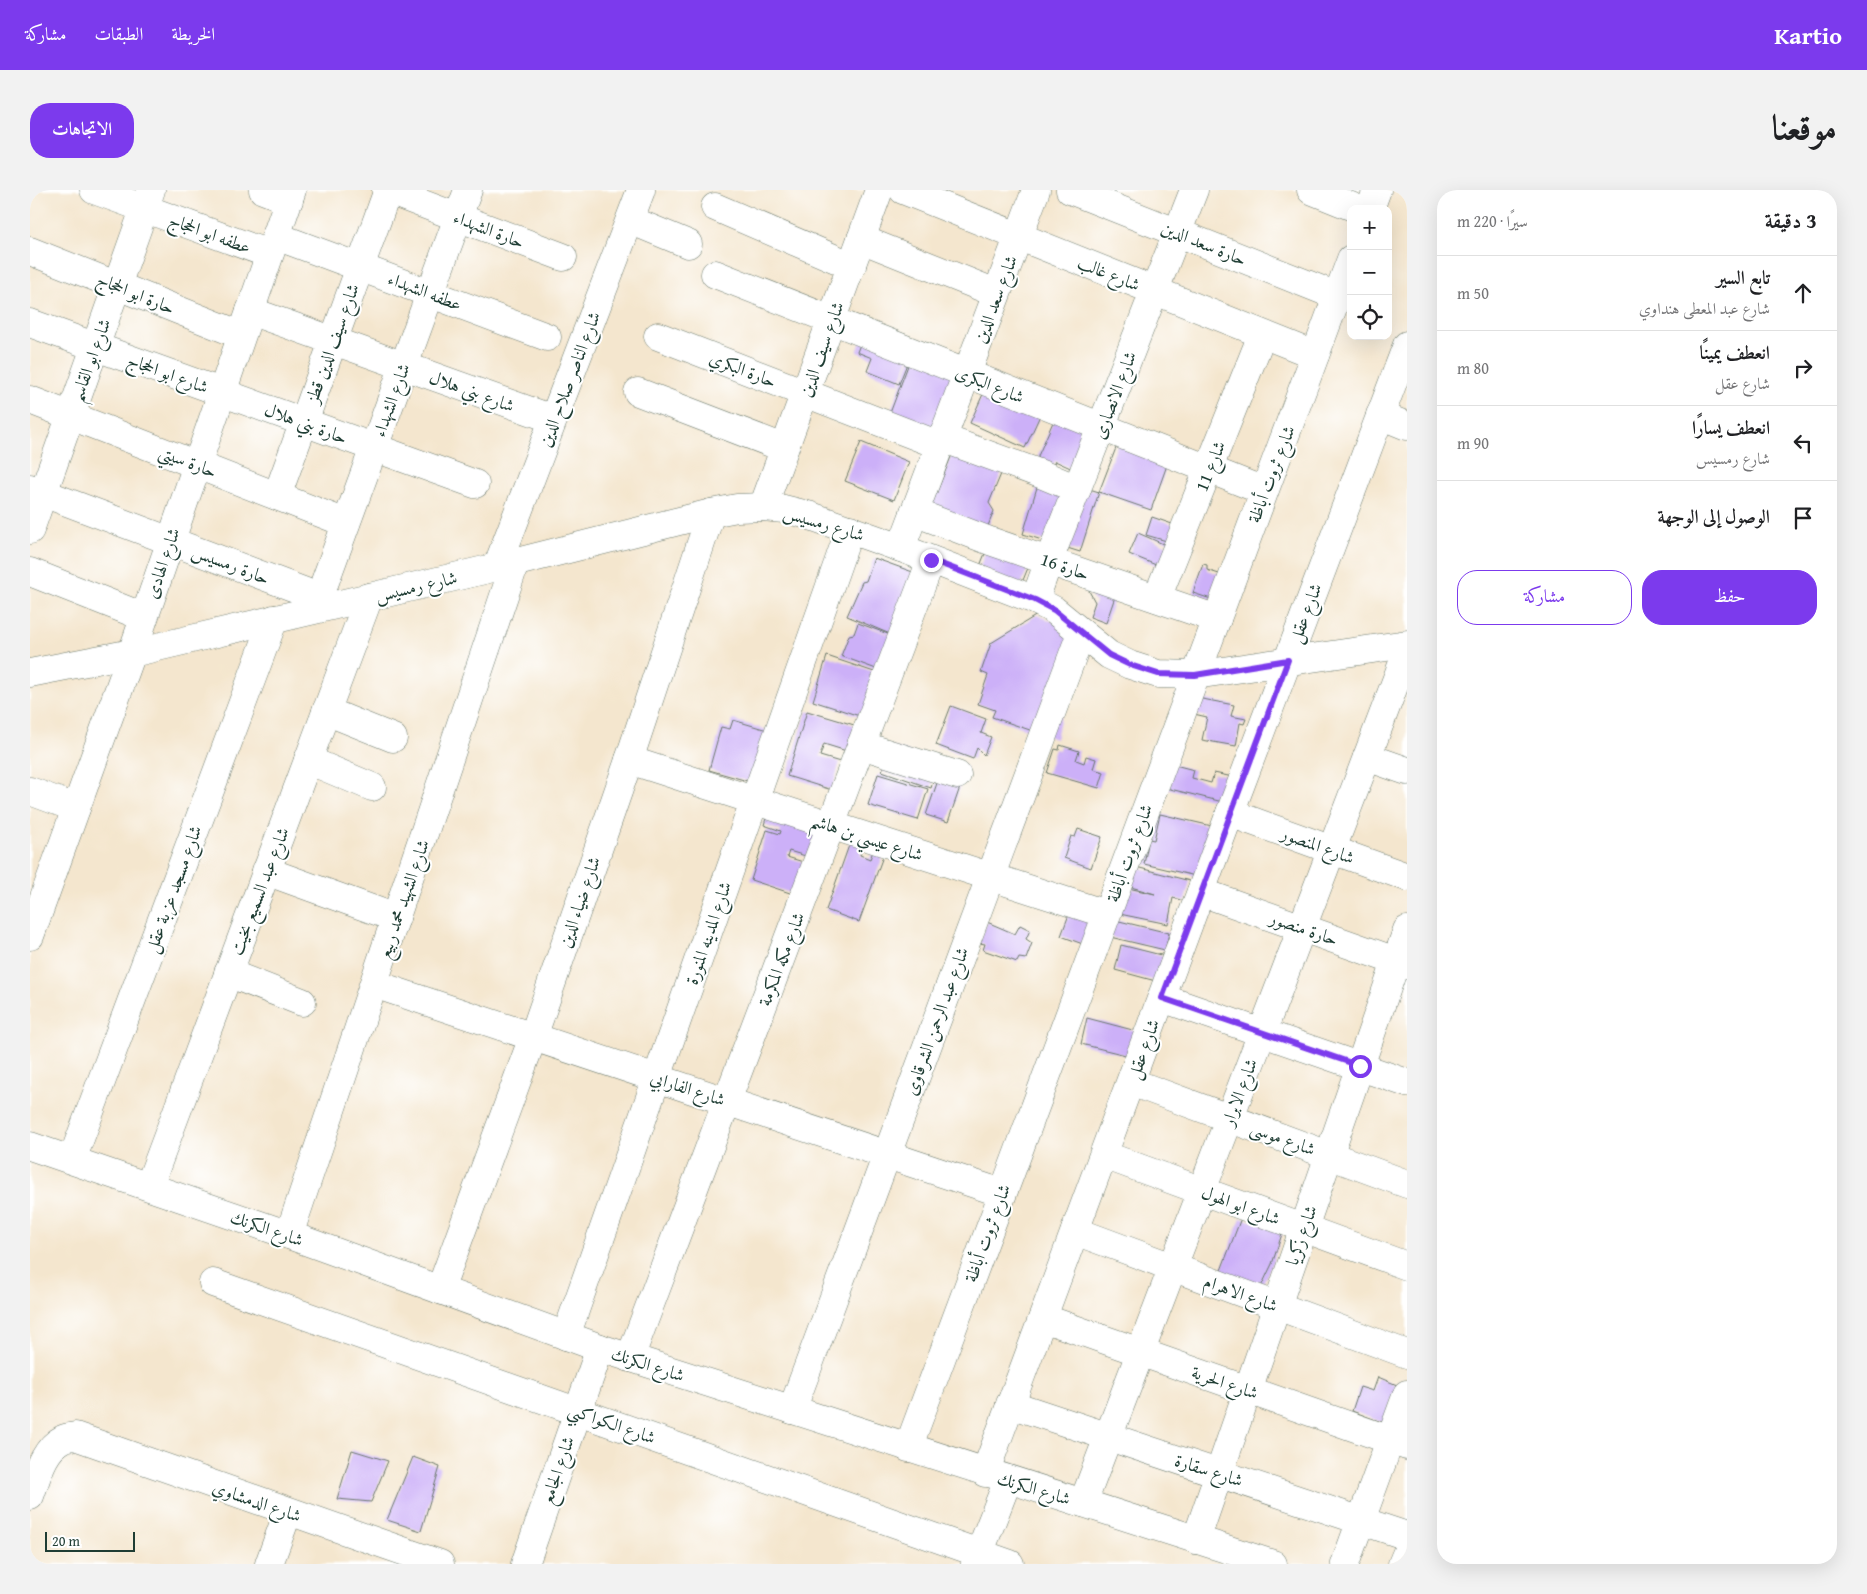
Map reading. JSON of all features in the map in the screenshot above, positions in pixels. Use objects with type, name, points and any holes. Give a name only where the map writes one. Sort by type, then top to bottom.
[{"type":"street","name":"عطفه ابو الحجاج","points":[[94,190],[148,199],[273,245]]},
{"type":"street","points":[[263,190],[290,195]]},
{"type":"street","name":"حارة الشهداء","points":[[387,190],[563,257]]},
{"type":"street","name":"شارع سيف الدين قطز","points":[[277,496],[387,190]]},
{"type":"street","name":"شارع الشهداء","points":[[317,603],[468,190]]},
{"type":"street","name":"شارع الناصر صلاح الدين","points":[[506,565],[553,420],[641,190]]},
{"type":"street","name":"شارع سيف الدين","points":[[763,507],[879,190]]},
{"type":"street","name":"شارع غالب","points":[[903,190],[1315,356]]},
{"type":"street","name":"شارع سعد الدين","points":[[901,548],[1036,190]]},
{"type":"street","name":"حارة سعد الدين","points":[[1070,190],[1337,296]]},
{"type":"street","name":"شارع الانصارى","points":[[1035,600],[1194,190]]},
{"type":"street","points":[[1371,205],[1377,190]]},
{"type":"street","points":[[1319,191],[1349,205]]},
{"type":"street","name":"شارع الهادى","points":[[30,936],[38,887],[76,808],[132,653],[290,195]]},
{"type":"street","name":"شارع ابو القاسم","points":[[30,530],[37,490],[70,416],[148,199]]},
{"type":"street","points":[[714,207],[852,266]]},
{"type":"street","points":[[630,220],[688,244]]},
{"type":"street","points":[[861,239],[996,294]]},
{"type":"street","name":"عطفه الشهداء","points":[[273,245],[360,267],[547,337]]},
{"type":"street","name":"حارة ابو الحجاج","points":[[30,251],[117,286],[245,323]]},
{"type":"street","name":"شارع ثروت أباظة","points":[[908,1448],[1347,270]]},
{"type":"street","name":"شارع البكرى","points":[[716,274],[1264,491]]},
{"type":"street","name":"شارع ابو الحجاج","points":[[30,323],[222,392]]},
{"type":"street","name":"شارع بني هلال","points":[[245,323],[333,341],[553,420]]},
{"type":"street","name":"شارع 11","points":[[1157,598],[1262,335]]},
{"type":"street","name":"حارة البكري","points":[[658,336],[805,393],[940,442],[1042,474],[1077,489]]},
{"type":"street","name":"شارع عقل","points":[[977,1559],[1010,1404],[1407,345]]},
{"type":"street","name":"حارة بني هلال","points":[[222,392],[475,484]]},
{"type":"street","points":[[638,392],[784,448]]},
{"type":"street","name":"حارة سيتي","points":[[30,400],[346,523]]},
{"type":"street","points":[[1380,415],[1407,426]]},
{"type":"street","name":"حارة رمسيس","points":[[37,490],[170,541],[317,603]]},
{"type":"street","name":"شارع رمسيس","points":[[30,672],[132,653],[274,618],[317,603],[369,597],[506,565],[711,512],[763,507],[784,509],[850,529],[1035,600],[1054,610],[1109,655],[1130,665],[1158,674],[1195,675],[1407,644]]},
{"type":"street","name":"شارع ضياء الدين","points":[[440,1290],[533,1037],[629,760],[711,512]]},
{"type":"street","name":"حارة 16","points":[[914,512],[1216,619]]},
{"type":"street","name":"شارع المدينه المنورة","points":[[566,1336],[850,529]]},
{"type":"street","name":"شارع مكه المكرمة","points":[[630,1358],[931,560]]},
{"type":"street","name":"شارع الشهيد محمد ربيع","points":[[289,1235],[396,918],[506,565]]},
{"type":"street","points":[[30,572],[144,616]]},
{"type":"street","name":"شارع عبد السميع بخيت","points":[[149,1186],[369,597]]},
{"type":"street","name":"شارع مسجد عزبة عقل","points":[[72,1160],[274,618]]},
{"type":"street","name":"شارع عبد الرحمن الشرقاوى","points":[[792,1410],[1081,633]]},
{"type":"street","name":"شارع الابرار","points":[[1083,1503],[1407,652]]},
{"type":"street","points":[[326,711],[393,738]]},
{"type":"street","points":[[861,746],[957,775]]},
{"type":"street","points":[[1367,757],[1407,772]]},
{"type":"street","points":[[308,760],[372,787]]},
{"type":"street","name":"شارع عيسي بن هاشم","points":[[629,760],[1106,914]]},
{"type":"street","points":[[30,791],[76,808]]},
{"type":"street","name":"شارع المنصور","points":[[1230,813],[1407,877]]},
{"type":"street","points":[[266,871],[396,918]]},
{"type":"street","name":"حارة منصور","points":[[1201,892],[1402,963]]},
{"type":"street","name":"شارع زكريا","points":[[1196,1540],[1360,1066],[1402,963],[1407,930]]},
{"type":"street","points":[[228,974],[302,1002]]},
{"type":"street","name":"شارع الفارابي","points":[[374,984],[1002,1193]]},
{"type":"street","points":[[1162,998],[1407,1083]]},
{"type":"street","name":"شارع موسى","points":[[1131,1082],[1407,1184]]},
{"type":"street","name":"شارع الكرنك","points":[[30,1146],[289,1235],[600,1348],[1273,1564]]},
{"type":"street","name":"شارع ابو الهول","points":[[1104,1155],[1407,1266]]},
{"type":"street","name":"شارع الاهرام","points":[[1076,1231],[1407,1354]]},
{"type":"street","name":"شارع الكواكبي","points":[[213,1283],[577,1411],[977,1559],[1010,1564]]},
{"type":"street","name":"شارع الحرية","points":[[1043,1318],[1399,1443]]},
{"type":"street","name":"شارع الجامع","points":[[525,1564],[600,1348]]},
{"type":"street","points":[[1345,1564],[1361,1520],[1399,1443],[1407,1394]]},
{"type":"street","name":"شارع سقارة","points":[[1010,1404],[1407,1536]]},
{"type":"street","name":"شارع الدمشاوي","points":[[30,1496],[49,1450],[63,1438],[75,1436],[440,1564]]},
{"type":"street","points":[[269,1564],[288,1512]]},
{"type":"street","points":[[1402,1564],[1407,1552]]},
{"type":"building","points":[[863,337],[910,356],[899,384],[867,371],[872,358],[857,352]]},
{"type":"building","points":[[912,355],[960,373],[938,431],[890,413]]},
{"type":"building","points":[[988,383],[1043,409],[1025,448],[970,423]]},
{"type":"building","points":[[1057,413],[1096,430],[1077,471],[1055,461],[1049,474],[1041,472],[1038,456]]},
{"type":"building","points":[[1121,435],[1171,454],[1151,510],[1099,492]]},
{"type":"building","points":[[959,437],[1008,457],[989,503],[994,511],[986,531],[930,509]]},
{"type":"building","points":[[861,442],[909,462],[894,500],[845,481]]},
{"type":"building","points":[[1041,474],[1099,492],[1080,552],[1023,534]]},
{"type":"building","points":[[1152,517],[1175,525],[1170,542],[1146,535]]},
{"type":"building","points":[[1138,533],[1170,547],[1161,567],[1129,554]]},
{"type":"building","points":[[990,541],[1032,558],[1019,590],[980,566]]},
{"type":"building","points":[[874,558],[921,575],[890,634],[847,616],[862,582],[866,581]]},
{"type":"building","points":[[1203,564],[1207,565],[1207,570],[1219,574],[1211,599],[1193,593]]},
{"type":"building","points":[[1096,573],[1120,582],[1106,623],[1090,617],[1095,602],[1089,591]]},
{"type":"building","points":[[1037,615],[1078,632],[1056,739],[992,717],[995,710],[978,704],[988,675],[981,672],[991,643]]},
{"type":"building","points":[[858,623],[899,638],[887,673],[841,656],[849,635],[854,634]]},
{"type":"building","points":[[827,656],[883,675],[869,719],[813,701]]},
{"type":"building","points":[[1197,698],[1234,705],[1231,716],[1246,719],[1244,724],[1240,723],[1236,746],[1202,740],[1207,717],[1194,714]]},
{"type":"building","points":[[951,706],[986,719],[981,733],[991,737],[984,755],[977,748],[973,759],[936,745]]},
{"type":"building","points":[[807,711],[861,727],[853,753],[824,744],[820,756],[840,762],[832,790],[787,776]]},
{"type":"building","points":[[733,720],[774,732],[758,784],[709,770],[721,727],[730,729]]},
{"type":"building","points":[[1060,745],[1079,751],[1076,760],[1084,763],[1086,756],[1096,759],[1093,769],[1104,772],[1099,788],[1047,773],[1055,749],[1059,750]]},
{"type":"building","points":[[890,746],[939,762],[931,788],[882,771]]},
{"type":"building","points":[[945,760],[967,767],[948,822],[926,815]]},
{"type":"building","points":[[1171,764],[1194,770],[1192,778],[1211,783],[1214,773],[1233,777],[1227,803],[1166,788]]},
{"type":"building","points":[[878,774],[928,789],[918,820],[868,805]]},
{"type":"building","points":[[769,808],[820,825],[809,857],[789,851],[787,857],[810,864],[799,896],[751,880],[767,830],[780,834],[781,831],[764,825]]},
{"type":"building","points":[[1160,814],[1212,826],[1200,877],[1144,864],[1149,839],[1154,840]]},
{"type":"building","points":[[1078,829],[1102,837],[1091,868],[1064,858],[1071,836],[1075,837]]},
{"type":"building","points":[[852,837],[865,841],[860,855],[870,859],[876,844],[886,848],[859,922],[826,910]]},
{"type":"building","points":[[1136,867],[1190,881],[1185,901],[1173,898],[1168,924],[1105,911],[1110,884],[1155,894],[1131,887]]},
{"type":"building","points":[[1074,901],[1112,915],[1099,950],[1061,936]]},
{"type":"building","points":[[1115,920],[1169,933],[1165,950],[1110,937]]},
{"type":"building","points":[[987,922],[1015,934],[1020,925],[1030,930],[1026,939],[1032,943],[1026,959],[1019,958],[1017,962],[983,950],[985,944],[979,943]]},
{"type":"building","points":[[1121,945],[1169,957],[1163,983],[1115,970]]},
{"type":"building","points":[[1087,1018],[1144,1033],[1138,1058],[1081,1044]]},
{"type":"building","points":[[1241,1218],[1283,1231],[1272,1264],[1259,1291],[1220,1273]]},
{"type":"building","points":[[1378,1377],[1397,1385],[1384,1423],[1352,1411],[1360,1387],[1373,1391]]},
{"type":"building","points":[[352,1450],[388,1461],[371,1502],[337,1499]]},
{"type":"building","points":[[413,1457],[440,1467],[421,1531],[387,1520]]},
{"type":"route","points":[[931,560],[1035,600],[1054,610],[1109,655],[1130,665],[1158,674],[1195,675],[1288,660],[1162,998],[1360,1066]]}]
